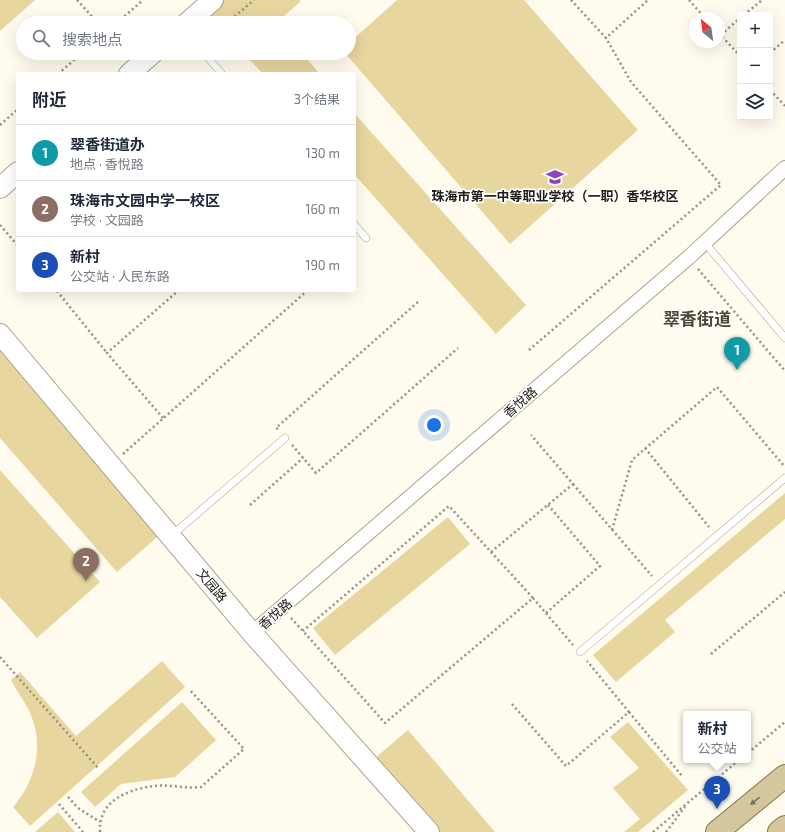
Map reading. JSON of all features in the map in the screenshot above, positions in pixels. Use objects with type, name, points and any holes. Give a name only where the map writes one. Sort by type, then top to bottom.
[{"type":"main road","points":[[718,832],[785,776]]},
{"type":"main road","points":[[779,832],[785,827]]},
{"type":"street","points":[[194,16],[212,0]]},
{"type":"street","points":[[131,72],[145,60]]},
{"type":"street","name":"香悅路","points":[[252,633],[688,258],[785,168]]},
{"type":"street","points":[[0,188],[16,174]]},
{"type":"street","name":"文园路","points":[[0,334],[252,633],[429,832]]},
{"type":"lane","points":[[210,60],[220,72]]},
{"type":"lane","points":[[356,226],[366,238]]},
{"type":"lane","points":[[705,243],[785,338]]},
{"type":"lane","points":[[171,536],[285,438]]},
{"type":"lane","points":[[580,652],[785,478]]},
{"type":"path","points":[[77,0],[92,16]]},
{"type":"path","points":[[125,16],[144,0]]},
{"type":"path","points":[[235,16],[254,0]]},
{"type":"path","points":[[530,350],[721,185],[630,82],[606,38],[572,0]]},
{"type":"path","points":[[606,38],[648,0]]},
{"type":"path","points":[[689,0],[700,12]]},
{"type":"path","points":[[748,12],[762,0]]},
{"type":"path","points":[[725,30],[737,20]]},
{"type":"path","points":[[725,40],[737,53]]},
{"type":"path","points":[[773,50],[785,40]]},
{"type":"path","points":[[60,72],[74,60]]},
{"type":"path","points":[[773,93],[785,106]]},
{"type":"path","points":[[0,125],[16,111]]},
{"type":"path","points":[[0,225],[16,244]]},
{"type":"path","points":[[688,258],[785,371]]},
{"type":"path","points":[[59,292],[107,353],[163,418]]},
{"type":"path","points":[[107,353],[177,292]]},
{"type":"path","points":[[110,464],[306,292]]},
{"type":"path","points":[[419,301],[276,428],[316,472],[458,348]]},
{"type":"path","points":[[612,530],[632,460],[717,386],[785,467]]},
{"type":"path","points":[[531,435],[659,584]]},
{"type":"path","points":[[645,448],[717,536]]},
{"type":"path","points":[[250,505],[303,458]]},
{"type":"path","points":[[491,552],[573,484]]},
{"type":"path","points":[[546,613],[600,566],[548,505]]},
{"type":"path","points":[[303,631],[449,506],[580,652],[682,776]]},
{"type":"path","points":[[711,654],[785,592]]},
{"type":"path","points":[[282,607],[385,723],[533,598]]},
{"type":"path","points":[[0,657],[99,769]]},
{"type":"path","points":[[100,832],[100,822],[105,809],[113,801],[130,793],[154,786],[201,787],[244,750],[189,689]]},
{"type":"path","points":[[512,704],[566,766],[629,712]]},
{"type":"path","points":[[751,750],[785,722]]},
{"type":"path","points":[[653,832],[735,763]]},
{"type":"path","points":[[68,797],[78,808],[100,822]]},
{"type":"path","points":[[666,832],[689,802]]},
{"type":"path","points":[[59,804],[83,832]]},
{"type":"shaded area","points":[[0,0],[35,0],[16,16],[0,31]]},
{"type":"shaded area","points":[[222,0],[300,0],[300,2],[284,16],[204,16]]},
{"type":"shaded area","points":[[397,0],[524,0],[638,130],[510,244],[351,60],[356,60],[356,37]]},
{"type":"shaded area","points":[[250,60],[308,60],[318,72],[261,72]]},
{"type":"shaded area","points":[[356,115],[526,305],[496,334],[356,176]]},
{"type":"shaded area","points":[[0,344],[163,532],[117,572],[0,438]]},
{"type":"shaded area","points":[[0,470],[100,582],[37,638],[0,597]]},
{"type":"shaded area","points":[[785,493],[785,519],[665,620],[675,632],[616,682],[593,655]]},
{"type":"shaded area","points":[[448,517],[470,544],[335,655],[313,628]]},
{"type":"shaded area","points":[[162,661],[185,687],[30,826],[13,807],[27,787],[32,775],[37,752],[37,739],[31,715],[11,680],[20,672],[76,736]]},
{"type":"shaded area","points":[[182,702],[216,740],[175,777],[121,784],[95,807],[81,792]]},
{"type":"shaded area","points":[[628,722],[688,790],[638,832],[624,832],[640,819],[613,788],[639,768],[610,737]]},
{"type":"shaded area","points":[[408,730],[495,832],[439,832],[374,759]]},
{"type":"shaded area","points":[[58,812],[75,832],[35,832]]},
{"type":"place","name":"珠海市第一中等职业学校（一职）香华校区","points":[[555,177]]},
{"type":"place","name":"翠香街道办","points":[[737,370]]},
{"type":"place","name":"珠海市文园中学一校区","points":[[86,581]]},
{"type":"place","name":"新村","points":[[717,809]]},
{"type":"district","name":"翠香街道","points":[[697,318]]}]
